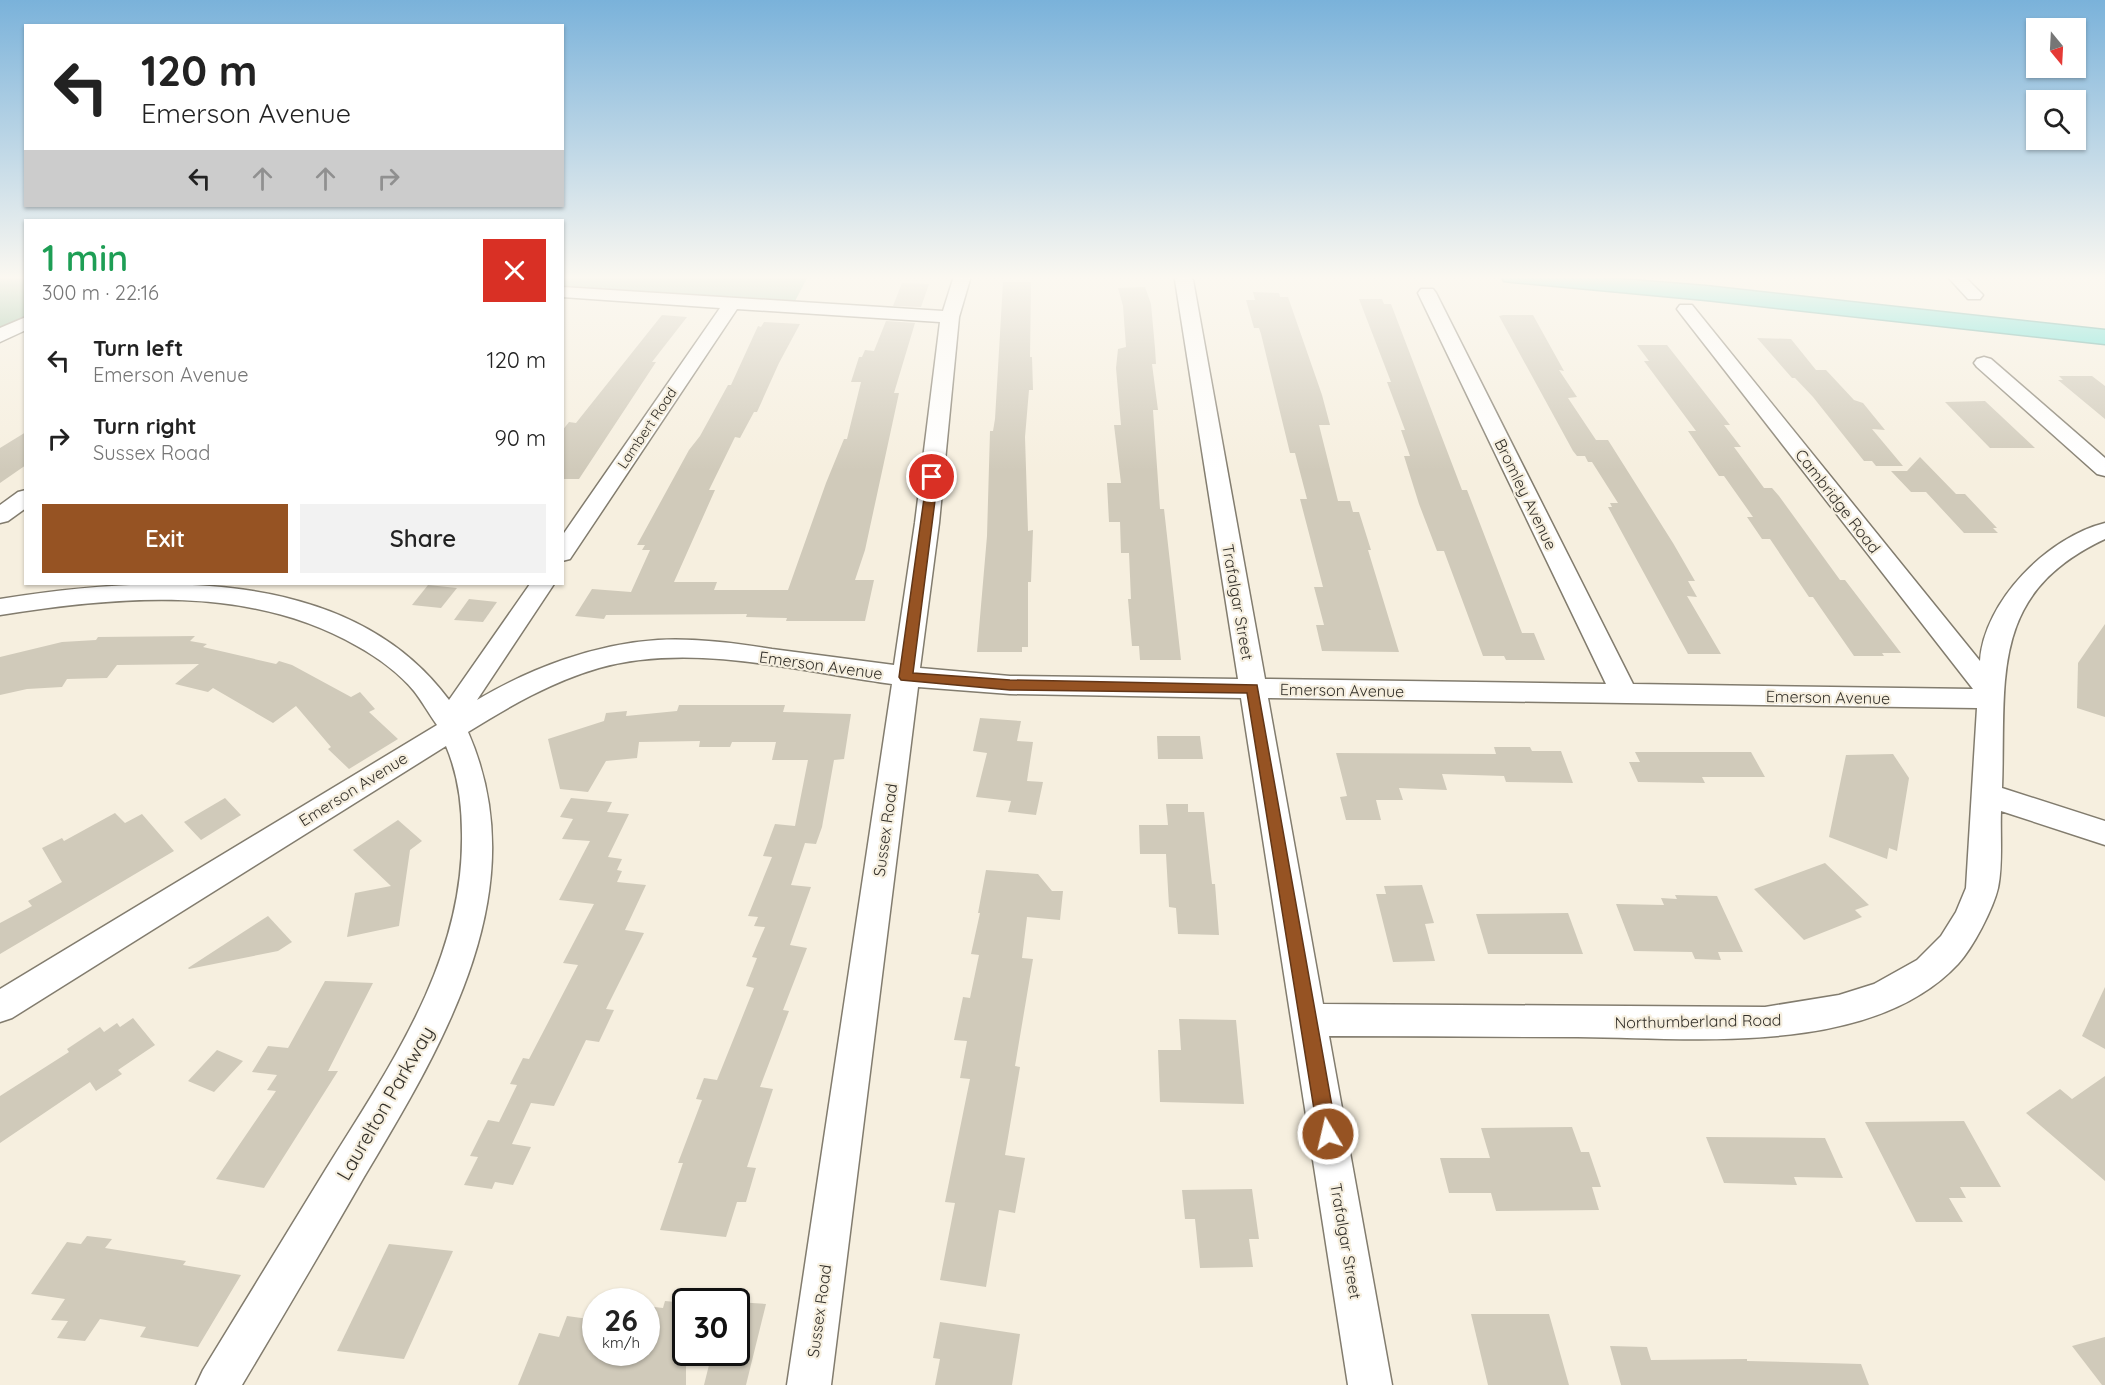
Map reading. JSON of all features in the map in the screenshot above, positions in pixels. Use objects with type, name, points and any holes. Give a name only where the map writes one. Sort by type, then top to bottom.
[{"type":"street","name":"Lambert Road","points":[[564,551],[707,341]]},
{"type":"street","name":"Sussex Road","points":[[809,1385],[927,523],[947,341]]},
{"type":"street","name":"Trafalgar Street","points":[[1194,341],[1370,1385]]},
{"type":"street","name":"Bromley Avenue","points":[[1450,341],[1624,694]]},
{"type":"street","name":"Cambridge Road","points":[[1711,341],[1991,696]]},
{"type":"street","points":[[1984,363],[2105,469]]},
{"type":"street","points":[[0,516],[24,498]]},
{"type":"street","name":"Northumberland Road","points":[[1308,1020],[1766,1023],[1820,1017],[1869,1002],[1910,982],[1947,953],[1971,918],[1984,877],[1994,653],[2004,620],[2020,592],[2043,567],[2070,547],[2105,530]]},
{"type":"street","points":[[452,723],[541,585]]},
{"type":"street","name":"Laurelton Parkway","points":[[0,607],[69,597],[129,592],[227,589],[337,624],[370,640],[404,663],[432,692],[452,723],[473,778],[479,825],[477,870],[466,928],[444,994],[411,1065],[218,1385]]},
{"type":"street","name":"Emerson Avenue","points":[[0,1007],[452,723],[540,678],[583,663],[618,655],[657,649],[716,650],[906,677],[1010,685],[1624,694],[1991,696]]},
{"type":"street","points":[[1988,795],[2105,833]]},
{"type":"building","points":[[642,341],[669,341],[652,362],[656,362],[579,479],[564,479],[564,428],[569,422],[576,423]]},
{"type":"building","points":[[751,341],[791,341],[757,412],[754,412],[740,438],[735,437],[709,490],[715,490],[674,582],[717,582],[714,590],[788,590],[826,483],[844,439],[847,439],[861,382],[851,382],[859,357],[862,357],[865,350],[874,351],[878,341],[910,341],[894,393],[899,393],[865,550],[855,580],[874,580],[865,621],[786,621],[787,618],[746,617],[747,614],[606,615],[604,619],[575,616],[592,589],[631,592],[650,550],[642,550],[645,545],[637,545],[689,450],[700,436],[728,385],[731,385]]},
{"type":"building","points":[[1000,341],[1030,341],[1033,390],[1029,390],[1025,437],[1028,531],[1033,530],[1031,582],[1028,582],[1028,647],[1022,647],[1022,652],[977,652],[987,536],[990,431],[993,431]]},
{"type":"building","points":[[1126,341],[1154,341],[1156,364],[1152,364],[1158,410],[1153,410],[1160,509],[1164,509],[1181,660],[1140,660],[1139,646],[1132,646],[1128,599],[1131,599],[1129,553],[1121,553],[1120,522],[1109,522],[1107,483],[1121,483],[1114,425],[1121,425],[1116,368],[1118,349],[1126,347]]},
{"type":"building","points":[[1263,341],[1303,341],[1330,425],[1319,425],[1338,501],[1350,501],[1353,512],[1359,512],[1399,652],[1322,651],[1316,625],[1324,625],[1314,587],[1323,587],[1300,499],[1307,499],[1295,453],[1290,453]]},
{"type":"building","points":[[1375,341],[1405,341],[1462,490],[1467,490],[1522,633],[1534,633],[1545,660],[1506,660],[1504,656],[1483,656],[1444,551],[1437,551],[1419,504],[1404,456],[1410,456],[1401,430],[1405,430],[1387,382],[1391,382]]},
{"type":"building","points":[[1513,341],[1547,341],[1564,371],[1559,370],[1577,397],[1568,398],[1596,440],[1608,440],[1695,581],[1688,581],[1697,597],[1687,596],[1721,654],[1688,654],[1608,507],[1612,507],[1610,503],[1618,503],[1592,462],[1588,462],[1585,456],[1577,456]]},
{"type":"building","points":[[1759,341],[1792,341],[1816,370],[1826,370],[1854,400],[1863,403],[1885,430],[1872,429],[1903,466],[1876,466],[1872,461],[1864,461],[1813,397],[1795,378],[1792,378]]},
{"type":"building","points":[[1637,345],[1667,345],[1730,425],[1724,425],[1741,447],[1734,447],[1764,488],[1772,488],[1779,496],[1840,580],[1845,580],[1901,653],[1882,653],[1884,656],[1854,656],[1813,597],[1809,597],[1770,539],[1762,539],[1747,517],[1753,517],[1724,476],[1719,476],[1688,431],[1696,431],[1644,361],[1649,361]]},
{"type":"building","points":[[2059,376],[2092,376],[2105,386],[2105,419],[2058,380],[2063,380]]},
{"type":"building","points":[[1985,401],[2035,448],[1990,448],[1945,402]]},
{"type":"building","points":[[24,433],[24,466],[0,483],[0,448]]},
{"type":"building","points":[[1920,457],[1956,494],[1965,494],[1997,528],[1993,528],[1998,533],[1964,533],[1926,492],[1911,492],[1891,471],[1907,471]]},
{"type":"building","points":[[428,585],[457,588],[441,608],[412,605]]},
{"type":"building","points":[[469,599],[497,602],[483,622],[454,620]]},
{"type":"building","points":[[2105,624],[2105,717],[2077,708],[2078,663]]},
{"type":"building","points":[[195,636],[190,641],[207,644],[203,647],[276,664],[279,661],[292,665],[351,697],[360,692],[375,709],[369,712],[398,739],[349,769],[328,749],[331,747],[296,706],[273,723],[213,688],[208,692],[175,684],[199,664],[117,665],[107,678],[67,679],[62,687],[27,689],[0,695],[0,657],[62,642],[96,640],[98,637]]},
{"type":"building","points":[[679,705],[785,705],[783,712],[851,714],[844,759],[834,760],[822,827],[816,844],[805,843],[791,885],[811,887],[790,945],[807,948],[783,1010],[789,1011],[760,1087],[773,1089],[747,1167],[756,1168],[746,1202],[737,1202],[726,1237],[660,1230],[683,1163],[678,1163],[702,1100],[696,1099],[704,1078],[717,1080],[754,988],[746,986],[757,958],[752,957],[765,927],[754,926],[758,917],[748,916],[772,857],[763,856],[775,824],[795,826],[808,760],[772,760],[776,742],[732,742],[730,747],[699,747],[700,741],[639,742],[637,758],[606,761],[588,792],[560,789],[548,739],[604,721],[606,713],[627,711],[626,716],[677,711]]},
{"type":"building","points":[[980,718],[1021,721],[1017,741],[1033,742],[1027,781],[1043,782],[1036,815],[1008,812],[1011,801],[976,797],[987,753],[973,751]]},
{"type":"building","points":[[1157,736],[1200,736],[1203,759],[1158,759]]},
{"type":"building","points":[[1494,747],[1530,747],[1532,751],[1561,751],[1573,783],[1506,782],[1504,776],[1442,774],[1447,790],[1399,788],[1403,800],[1376,800],[1381,820],[1346,820],[1340,797],[1347,796],[1336,753],[1496,754]]},
{"type":"building","points":[[1635,752],[1751,752],[1765,777],[1702,777],[1705,783],[1638,782],[1629,762],[1640,762]]},
{"type":"building","points":[[1893,754],[1909,778],[1897,851],[1889,848],[1887,859],[1829,837],[1846,755]]},
{"type":"building","points":[[225,798],[241,815],[201,840],[184,822]]},
{"type":"building","points":[[571,798],[612,802],[607,812],[629,814],[608,857],[622,859],[617,870],[622,871],[617,882],[646,885],[625,930],[644,933],[606,1009],[614,1010],[599,1042],[586,1040],[554,1106],[531,1103],[512,1144],[531,1147],[513,1185],[495,1182],[492,1189],[464,1185],[478,1157],[470,1156],[488,1120],[499,1122],[517,1085],[510,1084],[523,1058],[529,1059],[578,965],[563,963],[594,904],[559,900],[590,841],[562,839],[573,819],[560,817]]},
{"type":"building","points":[[1166,804],[1188,804],[1188,812],[1204,812],[1212,884],[1215,884],[1219,935],[1178,934],[1176,908],[1169,907],[1166,854],[1140,854],[1139,825],[1168,825]]},
{"type":"building","points":[[115,813],[125,823],[142,814],[174,851],[0,954],[0,923],[32,906],[28,901],[62,882],[42,848],[62,838],[64,841]]},
{"type":"building","points":[[398,820],[422,841],[410,850],[399,926],[347,937],[355,893],[391,886],[353,850]]},
{"type":"building","points":[[1825,863],[1869,905],[1855,910],[1862,917],[1804,940],[1754,889]]},
{"type":"building","points":[[986,870],[1038,874],[1052,891],[1063,891],[1060,920],[1027,917],[1022,958],[1033,959],[1015,1066],[1020,1067],[1005,1155],[1025,1158],[1015,1213],[999,1210],[986,1287],[940,1280],[955,1203],[945,1202],[970,1079],[960,1078],[967,1041],[954,1040],[963,997],[970,998],[979,955],[971,954]]},
{"type":"building","points":[[1422,885],[1434,923],[1425,924],[1435,961],[1393,962],[1376,894],[1386,894],[1384,886]]},
{"type":"building","points":[[1675,895],[1717,896],[1743,952],[1718,952],[1721,960],[1695,959],[1692,952],[1634,951],[1616,904],[1664,905],[1661,898],[1677,899]]},
{"type":"building","points":[[1568,913],[1583,954],[1488,954],[1476,914]]},
{"type":"building","points":[[268,916],[292,942],[278,951],[188,968]]},
{"type":"building","points":[[325,981],[373,983],[328,1071],[338,1071],[264,1188],[216,1179],[276,1091],[267,1090],[277,1075],[252,1072],[268,1046],[288,1048]]},
{"type":"building","points":[[2105,987],[2105,1049],[2082,1036]]},
{"type":"building","points":[[133,1018],[155,1045],[118,1070],[122,1074],[96,1091],[90,1082],[0,1143],[0,1096],[69,1052],[67,1049],[100,1027],[104,1032],[117,1023],[120,1027]]},
{"type":"building","points":[[1179,1019],[1236,1020],[1244,1104],[1160,1102],[1158,1050],[1181,1050]]},
{"type":"building","points":[[217,1050],[243,1061],[214,1092],[188,1081]]},
{"type":"building","points":[[2105,1076],[2105,1181],[2026,1113],[2060,1089],[2072,1099]]},
{"type":"building","points":[[1964,1121],[2001,1187],[1960,1187],[1966,1198],[1949,1198],[1963,1222],[1916,1222],[1865,1122]]},
{"type":"building","points":[[1572,1127],[1581,1152],[1589,1152],[1601,1187],[1592,1187],[1599,1210],[1496,1211],[1491,1193],[1449,1193],[1440,1158],[1490,1158],[1481,1128]]},
{"type":"building","points":[[1706,1137],[1825,1138],[1843,1178],[1794,1177],[1797,1185],[1724,1183]]},
{"type":"building","points":[[1252,1189],[1259,1239],[1249,1239],[1253,1267],[1200,1268],[1195,1219],[1185,1219],[1182,1190]]},
{"type":"building","points":[[87,1236],[112,1239],[105,1248],[186,1261],[183,1265],[241,1275],[198,1347],[140,1337],[146,1327],[100,1319],[85,1341],[57,1338],[68,1321],[51,1320],[65,1299],[31,1294],[67,1242],[81,1244]]},
{"type":"building","points":[[389,1244],[453,1251],[404,1359],[337,1351]]},
{"type":"building","points":[[665,1301],[672,1302],[672,1366],[686,1366],[686,1385],[518,1385],[539,1333],[559,1337],[567,1316],[582,1318],[582,1366],[660,1366],[660,1308],[663,1308]]},
{"type":"building","points":[[750,1303],[766,1304],[746,1385],[704,1385],[709,1366],[750,1366]]},
{"type":"building","points":[[1471,1314],[1549,1314],[1569,1385],[1488,1385]]},
{"type":"building","points":[[940,1322],[1020,1334],[1012,1385],[935,1385],[940,1359],[933,1358]]},
{"type":"building","points":[[2105,1337],[2105,1385],[2102,1385],[2072,1346]]},
{"type":"building","points":[[1610,1346],[1647,1347],[1651,1360],[1747,1359],[1747,1361],[1861,1364],[1869,1385],[1621,1385]]},
{"type":"route","points":[[932,477],[906,677],[1010,685],[1253,688],[1328,1134]]}]
